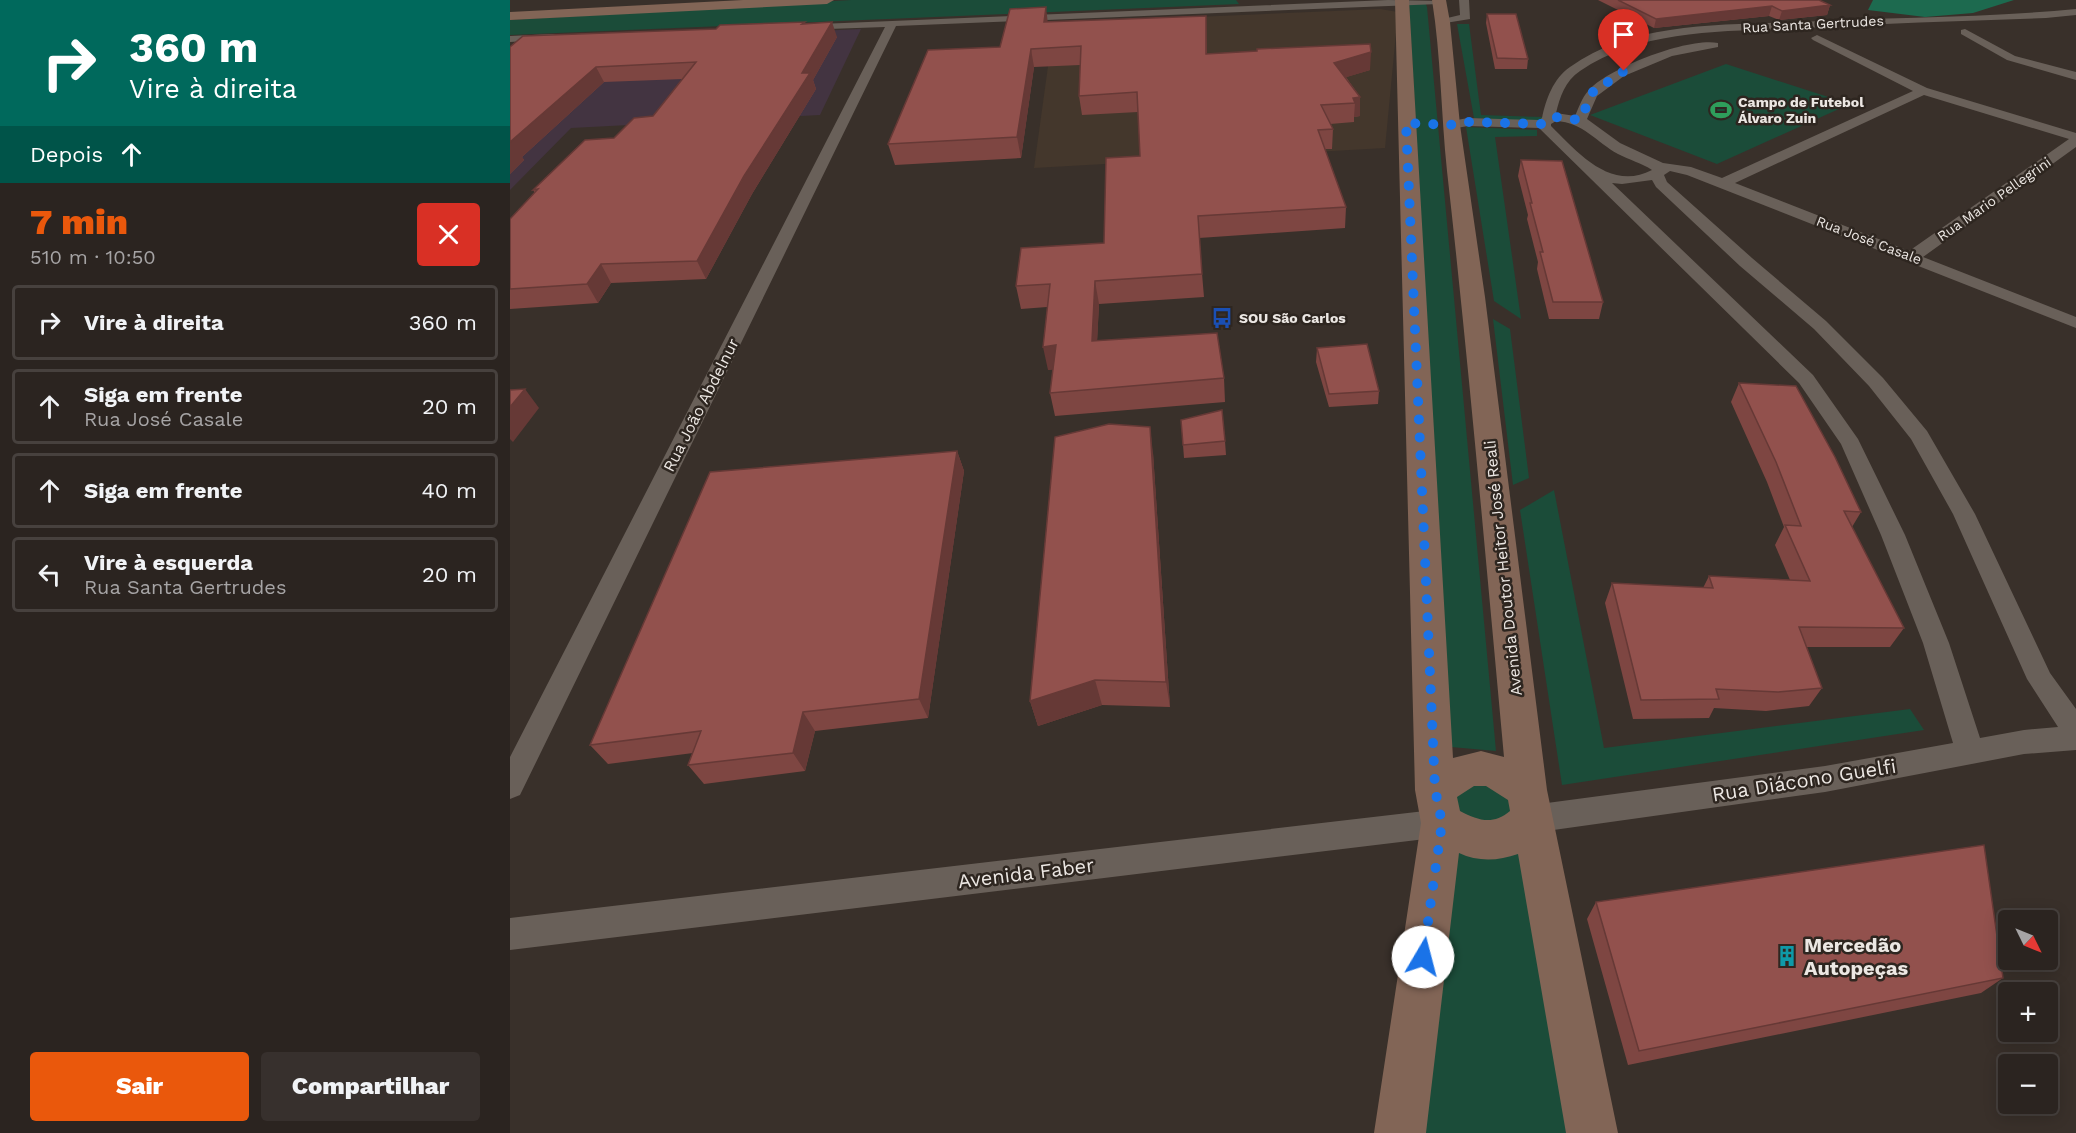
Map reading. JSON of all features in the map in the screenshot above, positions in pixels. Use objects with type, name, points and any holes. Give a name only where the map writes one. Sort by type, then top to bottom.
[{"type":"main road","points":[[510,16],[828,0]]},
{"type":"main road","points":[[1400,1133],[1439,806],[1402,1]]},
{"type":"main road","name":"Avenida Doutor Heitor José Reali","points":[[1441,8],[1450,125],[1473,297],[1530,804],[1592,1133]]},
{"type":"main road","points":[[1407,92],[1448,93]]},
{"type":"main road","points":[[1406,123],[1450,125]]},
{"type":"main road","points":[[1470,768],[1496,770],[1530,804],[1509,838],[1477,841],[1439,806],[1470,768]]},
{"type":"street","points":[[784,27],[1402,1],[1441,8],[1466,17],[1464,0]]},
{"type":"street","points":[[2040,3],[2074,13]]},
{"type":"street","name":"Rua Santa Gertrudes","points":[[1546,122],[1552,99],[1561,82],[1574,70],[1602,54],[1641,41],[1737,28],[2074,13]]},
{"type":"street","name":"Rua João Abdelnur","points":[[510,786],[892,23]]},
{"type":"street","points":[[2031,28],[2054,27]]},
{"type":"street","points":[[1987,31],[1959,33],[2011,58],[2076,76]]},
{"type":"street","points":[[510,47],[515,39],[569,36]]},
{"type":"street","name":"Rua Santa Gertrudes","points":[[1840,37],[1811,39],[1923,91]]},
{"type":"street","name":"Rua Santa Gertrudes","points":[[1580,120],[1593,92],[1624,71],[1656,58],[1707,45],[1729,44]]},
{"type":"street","points":[[1724,183],[1923,91],[2076,139]]},
{"type":"street","points":[[1450,125],[1468,122],[1546,122],[1565,117],[1580,120],[1617,147],[1658,171],[1661,184],[1821,325],[1876,382],[1920,436],[1964,514],[2040,679],[2076,732]]},
{"type":"street","points":[[1546,122],[1593,172],[1806,379],[1851,444],[1893,535],[1936,643],[1970,752]]},
{"type":"street","name":"Rua Mario Pellegrini","points":[[1912,257],[2076,139]]},
{"type":"street","name":"Rua José Casale","points":[[1658,171],[1682,168],[1724,183],[2076,322]]},
{"type":"street","points":[[1593,172],[1608,179],[1626,181],[1658,171]]},
{"type":"street","name":"Rua Diácono Guelfi","points":[[1530,804],[1825,779],[2024,742],[2076,738]]},
{"type":"street","name":"Avenida Faber","points":[[510,934],[1439,806]]},
{"type":"shaded area","points":[[1380,9],[1398,12],[1385,148],[1034,168],[1054,23]]},
{"type":"shaded area","points":[[861,29],[820,115],[571,128],[510,190],[510,61],[531,44]]},
{"type":"green space","points":[[851,0],[1236,0],[1239,4],[510,35],[510,20]]},
{"type":"green space","points":[[1873,0],[2014,0],[1973,13],[1925,17],[1868,10]]},
{"type":"green space","points":[[1425,2],[1496,751],[1451,747],[1409,4]]},
{"type":"green space","points":[[1457,24],[1469,24],[1481,115],[1543,117],[1539,122],[1474,118]]},
{"type":"green space","name":"Campo de Futebol Álvaro Zuin","points":[[1726,64],[1850,104],[1717,164],[1590,115]]},
{"type":"green space","points":[[1466,127],[1537,130],[1537,136],[1495,137],[1521,319],[1494,301]]},
{"type":"green space","points":[[1493,319],[1510,329],[1529,478],[1513,485]]},
{"type":"green space","points":[[1554,490],[1604,748],[1910,709],[1924,730],[1562,785],[1520,510]]},
{"type":"green space","points":[[1480,778],[1515,794],[1514,818],[1477,830],[1447,798]]},
{"type":"green space","points":[[1528,829],[1589,1133],[1406,1133],[1446,830]]},
{"type":"building","points":[[1618,0],[1819,0],[1830,5],[1782,11],[1772,6],[1656,19]]},
{"type":"building","points":[[1046,7],[1044,22],[1206,16],[1206,54],[1257,51],[1257,49],[1370,44],[1371,52],[1334,63],[1360,97],[1353,98],[1355,103],[1321,105],[1333,129],[1318,130],[1346,207],[1198,216],[1202,274],[1095,281],[1092,341],[1217,333],[1224,378],[1050,393],[1056,345],[1043,347],[1050,284],[1016,286],[1021,248],[1104,243],[1106,158],[1140,156],[1137,92],[1079,96],[1081,46],[1031,49],[1017,137],[888,144],[928,50],[1000,47],[1010,9]]},
{"type":"building","points":[[1487,14],[1516,14],[1528,59],[1497,58]]},
{"type":"building","points":[[805,22],[802,24],[832,22],[802,73],[810,73],[744,176],[697,261],[601,264],[587,284],[510,289],[510,219],[538,189],[533,190],[585,140],[614,138],[634,118],[653,116],[696,62],[596,67],[510,142],[510,47],[523,36],[716,29],[720,25]]},
{"type":"building","points":[[1521,160],[1562,161],[1603,302],[1553,302]]},
{"type":"building","points":[[1367,344],[1379,391],[1329,394],[1317,348]]},
{"type":"building","points":[[1739,383],[1796,386],[1835,457],[1861,512],[1844,511],[1904,628],[1799,627],[1822,688],[1778,692],[1716,689],[1719,699],[1641,700],[1612,583],[1713,588],[1709,576],[1810,581],[1785,525],[1801,526],[1776,462]]},
{"type":"building","points":[[525,389],[510,407],[510,390]]},
{"type":"building","points":[[1222,410],[1225,441],[1183,445],[1181,420]]},
{"type":"building","points":[[1109,424],[1150,427],[1166,682],[1095,680],[1030,701],[1055,437]]},
{"type":"building","points":[[957,451],[919,699],[803,712],[793,753],[688,765],[701,731],[590,745],[710,472]]},
{"type":"building","name":"Mercedão Autopeças","points":[[1984,845],[1998,943],[1998,970],[2002,970],[2003,978],[1639,1051],[1596,902]]},
{"type":"place","name":"Campo de Futebol Álvaro Zuin","points":[[1721,110]]},
{"type":"place","name":"SOU São Carlos","points":[[1222,318]]},
{"type":"place","name":"Mercedão Autopeças","points":[[1787,956]]},
{"type":"route","points":[[1423,957],[1442,823],[1435,789],[1406,123],[1543,124],[1554,117],[1580,120],[1593,92],[1624,71]]}]
